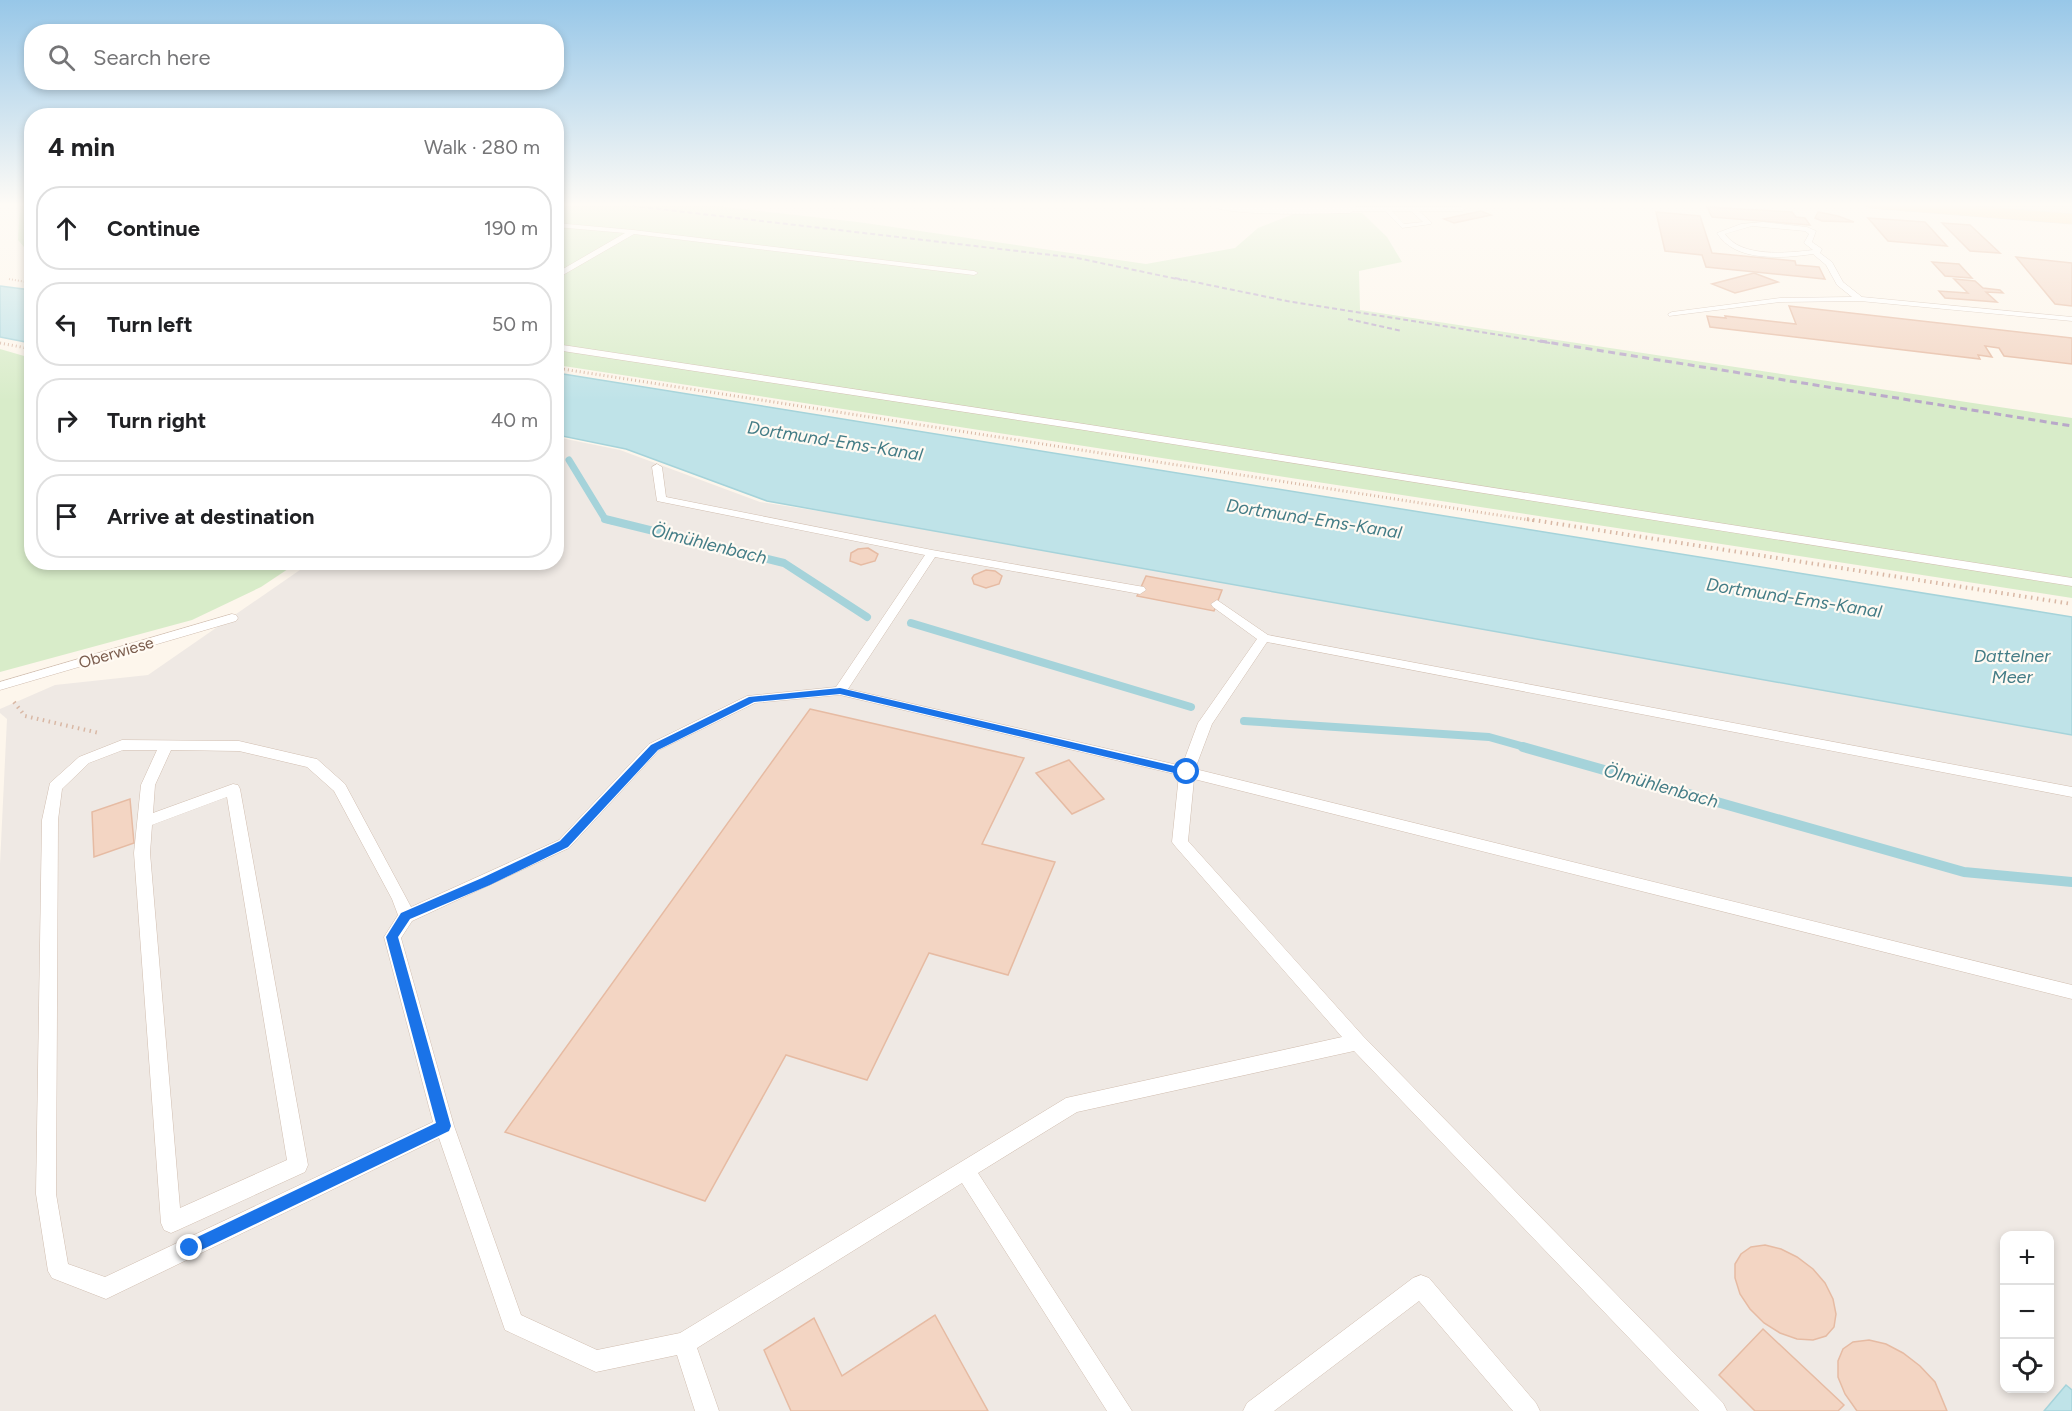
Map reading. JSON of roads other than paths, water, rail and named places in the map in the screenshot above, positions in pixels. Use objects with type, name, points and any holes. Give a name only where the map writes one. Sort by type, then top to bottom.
[{"type":"lane","points":[[939,269],[974,273]]},
{"type":"lane","points":[[1831,269],[1840,283],[1860,299]]},
{"type":"lane","points":[[1672,314],[1780,300],[1860,299],[2072,319]]},
{"type":"lane","points":[[564,348],[1107,430],[2072,582]]},
{"type":"lane","points":[[657,467],[661,499],[932,553],[1140,590]]},
{"type":"lane","points":[[840,691],[932,553]]},
{"type":"lane","points":[[1217,604],[1264,638],[2072,792]]},
{"type":"lane","name":"Oberwiese","points":[[5,685],[232,618]]},
{"type":"lane","points":[[1264,638],[1206,723],[1187,772],[1180,842],[1357,1042],[1715,1411]]},
{"type":"lane","points":[[1357,1042],[1073,1104],[684,1343],[596,1361],[513,1322],[444,1126],[392,937],[405,916],[486,882],[564,844],[654,747],[752,699],[840,691],[1187,772],[2072,992]]},
{"type":"lane","points":[[405,916],[400,899],[340,788],[312,763],[239,746],[123,744],[84,760],[55,787],[50,820],[46,1194],[59,1271],[106,1288],[444,1126]]},
{"type":"lane","points":[[145,822],[233,789],[298,1165],[171,1223],[142,853],[148,785],[166,745]]},
{"type":"lane","points":[[965,1170],[1120,1411]]},
{"type":"lane","points":[[1255,1411],[1421,1287],[1528,1411]]},
{"type":"lane","points":[[684,1343],[707,1411]]},
{"type":"water","points":[[0,286],[24,289],[24,342],[0,337]]},
{"type":"water","name":"Dattelner Meer","points":[[564,374],[2072,617],[2072,735],[767,501],[626,449],[564,436]]},
{"type":"water","points":[[2066,1385],[2072,1390],[2072,1411],[2044,1411]]},
{"type":"waterway","name":"Ölmühlenbach","points":[[569,460],[605,519]]},
{"type":"waterway","name":"Ölmühlenbach","points":[[605,519],[784,563],[867,617]]},
{"type":"waterway","name":"Ölmühlenbach","points":[[605,519],[612,521]]},
{"type":"waterway","name":"Ölmühlenbach","points":[[911,623],[1191,707]]},
{"type":"waterway","name":"Ölmühlenbach","points":[[1244,721],[1489,737],[1528,748]]},
{"type":"waterway","name":"Ölmühlenbach","points":[[1523,747],[1964,872],[2072,882]]},
{"type":"railway","points":[[1129,269],[1182,280]]},
{"type":"railway","points":[[1175,278],[1287,301],[1550,343]]},
{"type":"railway","points":[[1348,319],[1402,331]]},
{"type":"railway","points":[[1540,341],[2072,426]]},
{"type":"water label","name":"Dortmund-Ems-Kanal","points":[[835,441]]},
{"type":"water label","name":"Dortmund-Ems-Kanal","points":[[1314,519]]},
{"type":"water label","name":"Dortmund-Ems-Kanal","points":[[1794,598]]}]
